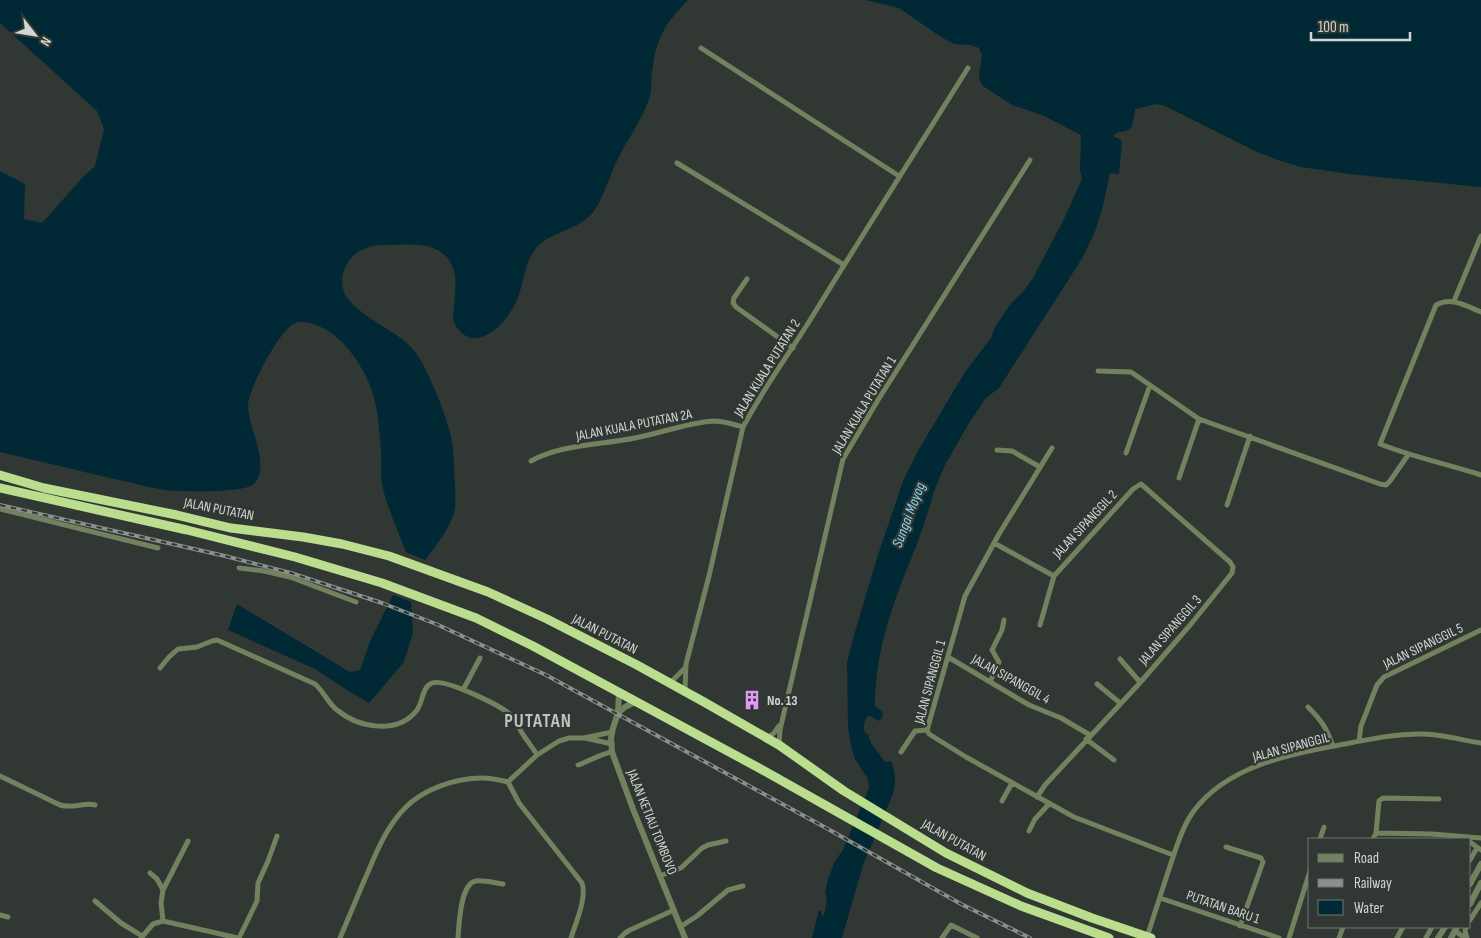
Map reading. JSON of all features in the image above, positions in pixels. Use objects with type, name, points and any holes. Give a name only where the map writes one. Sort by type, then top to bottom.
[{"type":"highway","name":"JALAN PUTATAN","points":[[0,475],[44,488],[231,528],[323,540],[390,556],[516,604],[670,683],[779,745],[844,791],[946,853],[1027,893],[1149,937]]},
{"type":"highway","name":"JALAN PUTATAN","points":[[0,488],[187,530],[296,557],[382,583],[496,627],[845,816],[937,868],[996,896],[1108,938]]},
{"type":"highway","points":[[44,488],[65,498],[68,500],[68,504]]},
{"type":"highway","points":[[177,515],[179,524],[187,530]]},
{"type":"street","points":[[701,48],[899,176]]},
{"type":"street","name":"JALAN KUALA PUTATAN 2","points":[[685,692],[685,668],[743,427],[968,68]]},
{"type":"street","name":"JALAN KUALA PUTATAN 1","points":[[779,745],[779,735],[843,459],[874,406],[1030,160]]},
{"type":"street","points":[[677,163],[844,265]]},
{"type":"street","points":[[1454,301],[1481,236]]},
{"type":"street","points":[[746,279],[734,298],[733,303],[736,308],[793,348]]},
{"type":"street","points":[[1481,312],[1454,301],[1447,300],[1436,305],[1380,444],[1408,455],[1481,475]]},
{"type":"street","points":[[1098,371],[1130,372],[1199,419],[1380,484],[1386,485],[1390,481],[1408,455]]},
{"type":"street","points":[[1126,454],[1150,385]]},
{"type":"street","points":[[1179,478],[1199,419]]},
{"type":"street","name":"JALAN KUALA PUTATAN 2A","points":[[531,461],[550,452],[637,438],[708,422],[728,422],[743,427]]},
{"type":"street","points":[[1227,505],[1250,436]]},
{"type":"street","name":"JALAN SIPANGGIL 1","points":[[1052,448],[994,542],[965,596],[927,730],[929,734],[1074,818],[1174,855]]},
{"type":"street","points":[[997,450],[1012,451],[1040,467]]},
{"type":"street","name":"JALAN SIPANGGIL 2","points":[[994,542],[1054,576],[1133,489],[1141,484]]},
{"type":"street","name":"JALAN SIPANGGIL 3","points":[[1037,797],[1044,785],[1140,682],[1196,618],[1232,573],[1233,567],[1230,562],[1141,484]]},
{"type":"street","points":[[0,509],[158,548]]},
{"type":"street","points":[[239,568],[290,577],[356,602]]},
{"type":"street","points":[[1040,624],[1054,576]]},
{"type":"street","points":[[990,682],[999,662],[992,650],[1002,630],[1004,620]]},
{"type":"street","name":"JALAN SIPANGGIL 5","points":[[1359,741],[1361,726],[1380,680],[1481,630]]},
{"type":"street","points":[[160,668],[178,649],[197,647],[212,640],[217,640],[315,684],[338,711],[370,726],[380,727],[399,723],[413,714],[421,702],[426,689],[432,683],[438,683],[463,690],[490,701],[506,711],[517,723],[537,755]]},
{"type":"street","name":"JALAN SIPANGGIL 4","points":[[948,657],[1029,705],[1061,718],[1088,737],[1114,760]]},
{"type":"street","points":[[463,690],[480,658]]},
{"type":"street","points":[[1120,659],[1140,682]]},
{"type":"street","points":[[670,683],[685,668]]},
{"type":"street","points":[[1097,684],[1120,703]]},
{"type":"street","name":"JALAN KETIAU TOMBOVO","points":[[619,693],[618,713],[612,732],[612,752],[685,938]]},
{"type":"street","points":[[618,713],[635,702]]},
{"type":"street","points":[[1308,706],[1327,729],[1333,746]]},
{"type":"street","points":[[766,738],[774,733],[782,722]]},
{"type":"street","points":[[901,752],[915,731],[927,730]]},
{"type":"street","points":[[508,782],[537,755],[559,741],[612,732]]},
{"type":"street","name":"JALAN SIPANGGIL","points":[[1149,937],[1174,855],[1186,824],[1192,813],[1218,786],[1242,773],[1270,762],[1333,746],[1383,737],[1422,734],[1481,743]]},
{"type":"street","points":[[584,738],[612,744]]},
{"type":"street","points":[[578,764],[612,752]]},
{"type":"street","points":[[0,776],[60,805],[67,807],[90,804],[95,806]]},
{"type":"street","points":[[340,938],[381,844],[394,822],[406,807],[432,790],[460,781],[482,778],[508,782]]},
{"type":"street","points":[[508,782],[519,803],[582,882],[583,896],[571,938]]},
{"type":"street","points":[[1002,801],[1012,783]]},
{"type":"street","points":[[1373,838],[1376,832],[1379,801],[1381,799],[1439,799]]},
{"type":"street","points":[[1029,831],[1039,813],[1049,804]]},
{"type":"street","points":[[1320,838],[1324,827]]},
{"type":"street","points":[[1376,832],[1481,838]]},
{"type":"street","points":[[95,902],[141,937],[153,924],[163,921],[239,938],[256,901],[258,883],[277,836]]},
{"type":"street","points":[[163,921],[161,903],[163,890],[188,841]]},
{"type":"street","points":[[660,876],[681,868],[702,848],[726,841]]},
{"type":"street","points":[[1226,848],[1261,858],[1263,862],[1240,926]]},
{"type":"street","points":[[1471,859],[1479,849]]},
{"type":"street","points":[[1471,882],[1481,864]]},
{"type":"street","points":[[150,873],[157,879],[163,890]]},
{"type":"street","points":[[1289,938],[1308,877]]},
{"type":"street","points":[[458,938],[464,893],[471,882],[503,884]]},
{"type":"street","points":[[1471,902],[1481,883]]},
{"type":"street","points":[[680,926],[697,916],[728,890],[743,886]]},
{"type":"street","name":"PUTATAN BARU 1","points":[[1160,898],[1279,938]]},
{"type":"street","points":[[1471,918],[1481,903]]},
{"type":"street","points":[[620,938],[625,932],[674,910]]},
{"type":"street","points":[[0,916],[8,917]]},
{"type":"street","points":[[942,938],[950,926],[953,925],[977,938]]},
{"type":"street","points":[[1451,938],[1456,929],[1466,938]]},
{"type":"water","points":[[0,0],[688,0],[662,33],[656,50],[649,99],[618,159],[599,203],[593,212],[578,225],[552,236],[537,247],[527,265],[516,301],[506,318],[496,329],[475,339],[467,337],[457,328],[453,318],[454,270],[448,259],[435,249],[410,244],[372,246],[356,254],[345,268],[342,286],[344,293],[352,304],[403,340],[417,354],[435,389],[451,436],[454,460],[455,509],[447,530],[425,560],[406,552],[384,493],[381,480],[381,450],[377,411],[367,378],[356,359],[341,341],[317,325],[301,322],[293,324],[287,329],[272,350],[258,376],[249,398],[248,406],[258,448],[260,469],[258,478],[252,485],[246,488],[224,491],[166,490],[0,452],[0,171],[25,184],[24,219],[42,223],[95,166],[104,129],[97,111],[0,23]]},
{"type":"water","name":"Sungai Moyog","points":[[866,0],[1481,0],[1481,187],[1349,174],[1301,167],[1255,151],[1165,106],[1157,104],[1135,109],[1132,126],[1126,131],[1113,136],[1121,140],[1122,143],[1119,174],[1110,173],[1096,229],[1083,257],[999,388],[986,398],[969,423],[946,463],[936,486],[920,537],[894,603],[882,643],[878,663],[875,706],[883,712],[882,718],[879,721],[868,716],[864,724],[865,733],[868,734],[871,743],[885,762],[891,761],[895,778],[893,794],[863,865],[842,938],[812,938],[819,910],[822,916],[824,915],[828,879],[835,861],[843,850],[869,788],[868,779],[855,759],[851,746],[848,726],[847,663],[877,558],[903,481],[919,449],[965,372],[991,338],[995,327],[1011,303],[1022,293],[1033,278],[1064,219],[1082,179],[1080,170],[1081,135],[1042,115],[1012,105],[983,86],[979,75],[982,55],[979,48],[971,45],[954,44],[899,8]]},
{"type":"water","points":[[393,595],[411,602],[413,633],[404,662],[369,703],[315,669],[228,630],[237,604],[350,672],[360,670],[371,639]]},
{"type":"railway","points":[[0,505],[225,556],[291,573],[382,603],[436,624],[546,675],[961,904],[1030,938]]},
{"type":"place","name":"No. 13","points":[[752,700]]},
{"type":"district","name":"PUTATAN","points":[[538,721]]}]
